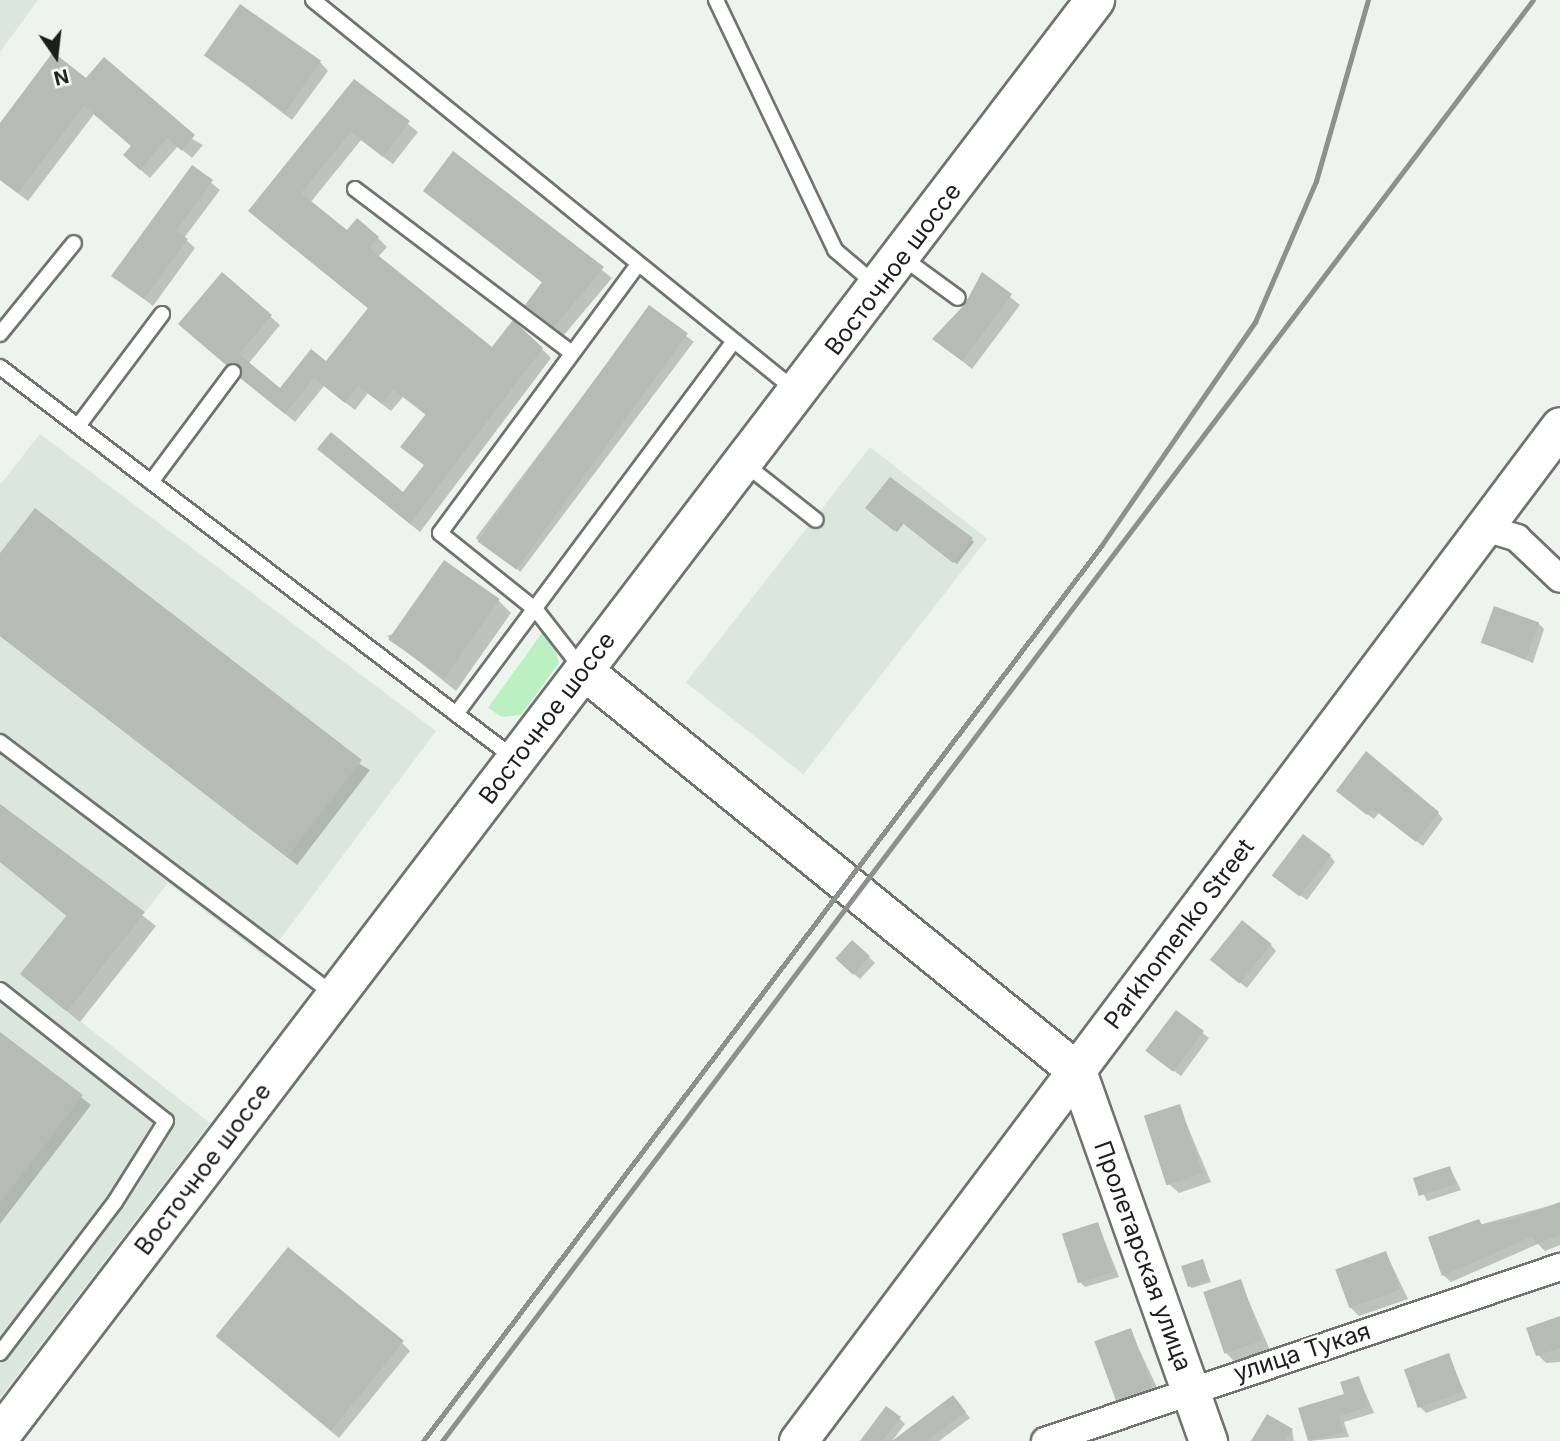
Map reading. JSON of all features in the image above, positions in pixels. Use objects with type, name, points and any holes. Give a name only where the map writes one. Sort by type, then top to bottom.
[{"type":"main road","name":"Восточное шоссе","points":[[0,1436],[583,670],[902,257],[1095,0]]},
{"type":"main road","name":"Parkhomenko Street","points":[[798,1441],[1560,426]]},
{"type":"main road","points":[[583,670],[1077,1071]]},
{"type":"main road","name":"Пролетарская улица","points":[[1077,1071],[1208,1441]]},
{"type":"street","points":[[1482,527],[1517,538],[1560,579]]},
{"type":"street","name":"улица Тукая","points":[[1045,1441],[1190,1389],[1560,1267]]},
{"type":"lane","points":[[313,0],[798,393]]},
{"type":"lane","points":[[716,0],[835,250],[879,287]]},
{"type":"lane","points":[[355,189],[572,353]]},
{"type":"lane","points":[[0,334],[74,243]]},
{"type":"lane","points":[[902,257],[958,298]]},
{"type":"lane","points":[[583,670],[536,610],[440,533],[638,264]]},
{"type":"lane","points":[[78,426],[162,314]]},
{"type":"lane","points":[[456,713],[536,610],[734,341]]},
{"type":"lane","points":[[0,367],[515,759]]},
{"type":"lane","points":[[151,482],[233,372]]},
{"type":"lane","points":[[744,464],[816,520]]},
{"type":"lane","points":[[0,741],[335,995]]},
{"type":"lane","points":[[0,990],[166,1121],[115,1202],[0,1353]]},
{"type":"shaded area","points":[[0,0],[38,0],[0,52]]},
{"type":"shaded area","points":[[40,434],[436,731],[266,958],[168,883],[67,1011],[210,1123],[0,1398],[0,485]]},
{"type":"shaded area","points":[[870,447],[987,539],[803,774],[686,683]]},
{"type":"green space","points":[[542,633],[553,641],[559,663],[521,715],[502,717],[488,708]]},
{"type":"building","points":[[240,4],[321,61],[285,112],[204,56]]},
{"type":"building","points":[[53,52],[86,78],[104,57],[195,135],[182,151],[167,138],[140,170],[123,155],[131,146],[84,106],[18,193],[0,180],[0,123]]},
{"type":"building","points":[[354,79],[410,121],[383,157],[351,132],[301,193],[347,230],[357,218],[379,237],[369,248],[492,347],[513,320],[543,348],[410,524],[317,449],[331,432],[403,492],[424,465],[400,447],[426,414],[393,389],[382,404],[358,386],[345,403],[314,378],[285,414],[240,378],[239,365],[226,365],[178,324],[222,272],[272,315],[239,354],[280,388],[311,349],[326,361],[368,308],[248,211]]},
{"type":"building","points":[[453,151],[604,267],[554,327],[525,305],[542,282],[423,191]]},
{"type":"building","points":[[192,165],[213,180],[176,231],[188,239],[144,299],[111,276]]},
{"type":"building","points":[[982,272],[1012,294],[962,361],[932,339],[965,304]]},
{"type":"building","points":[[649,305],[688,333],[516,569],[477,541]]},
{"type":"building","points":[[890,477],[973,538],[953,563],[901,522],[894,531],[865,508]]},
{"type":"building","points":[[35,508],[362,760],[287,857],[0,636],[0,553]]},
{"type":"building","points":[[444,560],[500,599],[444,678],[388,639]]},
{"type":"building","points":[[1494,606],[1539,622],[1526,659],[1481,643]]},
{"type":"building","points":[[1366,751],[1439,812],[1416,842],[1372,808],[1367,815],[1336,791]]},
{"type":"building","points":[[0,804],[145,912],[66,1011],[20,974],[67,915],[0,862]]},
{"type":"building","points":[[1303,834],[1331,855],[1300,897],[1272,876]]},
{"type":"building","points":[[1242,920],[1272,944],[1239,984],[1210,960]]},
{"type":"building","points":[[852,940],[870,956],[853,975],[835,959]]},
{"type":"building","points":[[1176,1010],[1204,1031],[1173,1072],[1145,1051]]},
{"type":"building","points":[[0,1032],[83,1095],[0,1203]]},
{"type":"building","points":[[1180,1104],[1203,1173],[1166,1185],[1144,1116]]},
{"type":"building","points":[[1450,1166],[1456,1184],[1419,1196],[1413,1178]]},
{"type":"building","points":[[1560,1202],[1560,1235],[1536,1244],[1533,1236],[1442,1276],[1428,1237],[1479,1219],[1482,1225],[1514,1219]]},
{"type":"building","points":[[1098,1222],[1114,1271],[1078,1283],[1062,1234]]},
{"type":"building","points":[[288,1247],[404,1341],[331,1430],[216,1336]]},
{"type":"building","points":[[1386,1251],[1400,1290],[1349,1308],[1335,1269]]},
{"type":"building","points":[[1203,1259],[1210,1280],[1188,1287],[1181,1266]]},
{"type":"building","points":[[1241,1279],[1262,1340],[1224,1353],[1203,1292]]},
{"type":"building","points":[[1560,1316],[1560,1348],[1536,1356],[1526,1328]]},
{"type":"building","points":[[1131,1328],[1153,1387],[1116,1401],[1094,1341]]},
{"type":"building","points":[[1449,1353],[1463,1392],[1418,1408],[1404,1369]]},
{"type":"building","points":[[1359,1376],[1369,1407],[1339,1416],[1344,1432],[1308,1441],[1298,1408],[1344,1394],[1340,1382]]},
{"type":"building","points":[[953,1395],[966,1412],[926,1441],[892,1441]]},
{"type":"building","points":[[886,1406],[901,1417],[882,1441],[860,1441]]},
{"type":"building","points":[[1267,1414],[1293,1429],[1285,1441],[1251,1441]]},
{"type":"railway","points":[[423,1441],[1101,546],[1255,322],[1316,181],[1368,0]]},
{"type":"railway","points":[[442,1441],[1533,0]]}]
